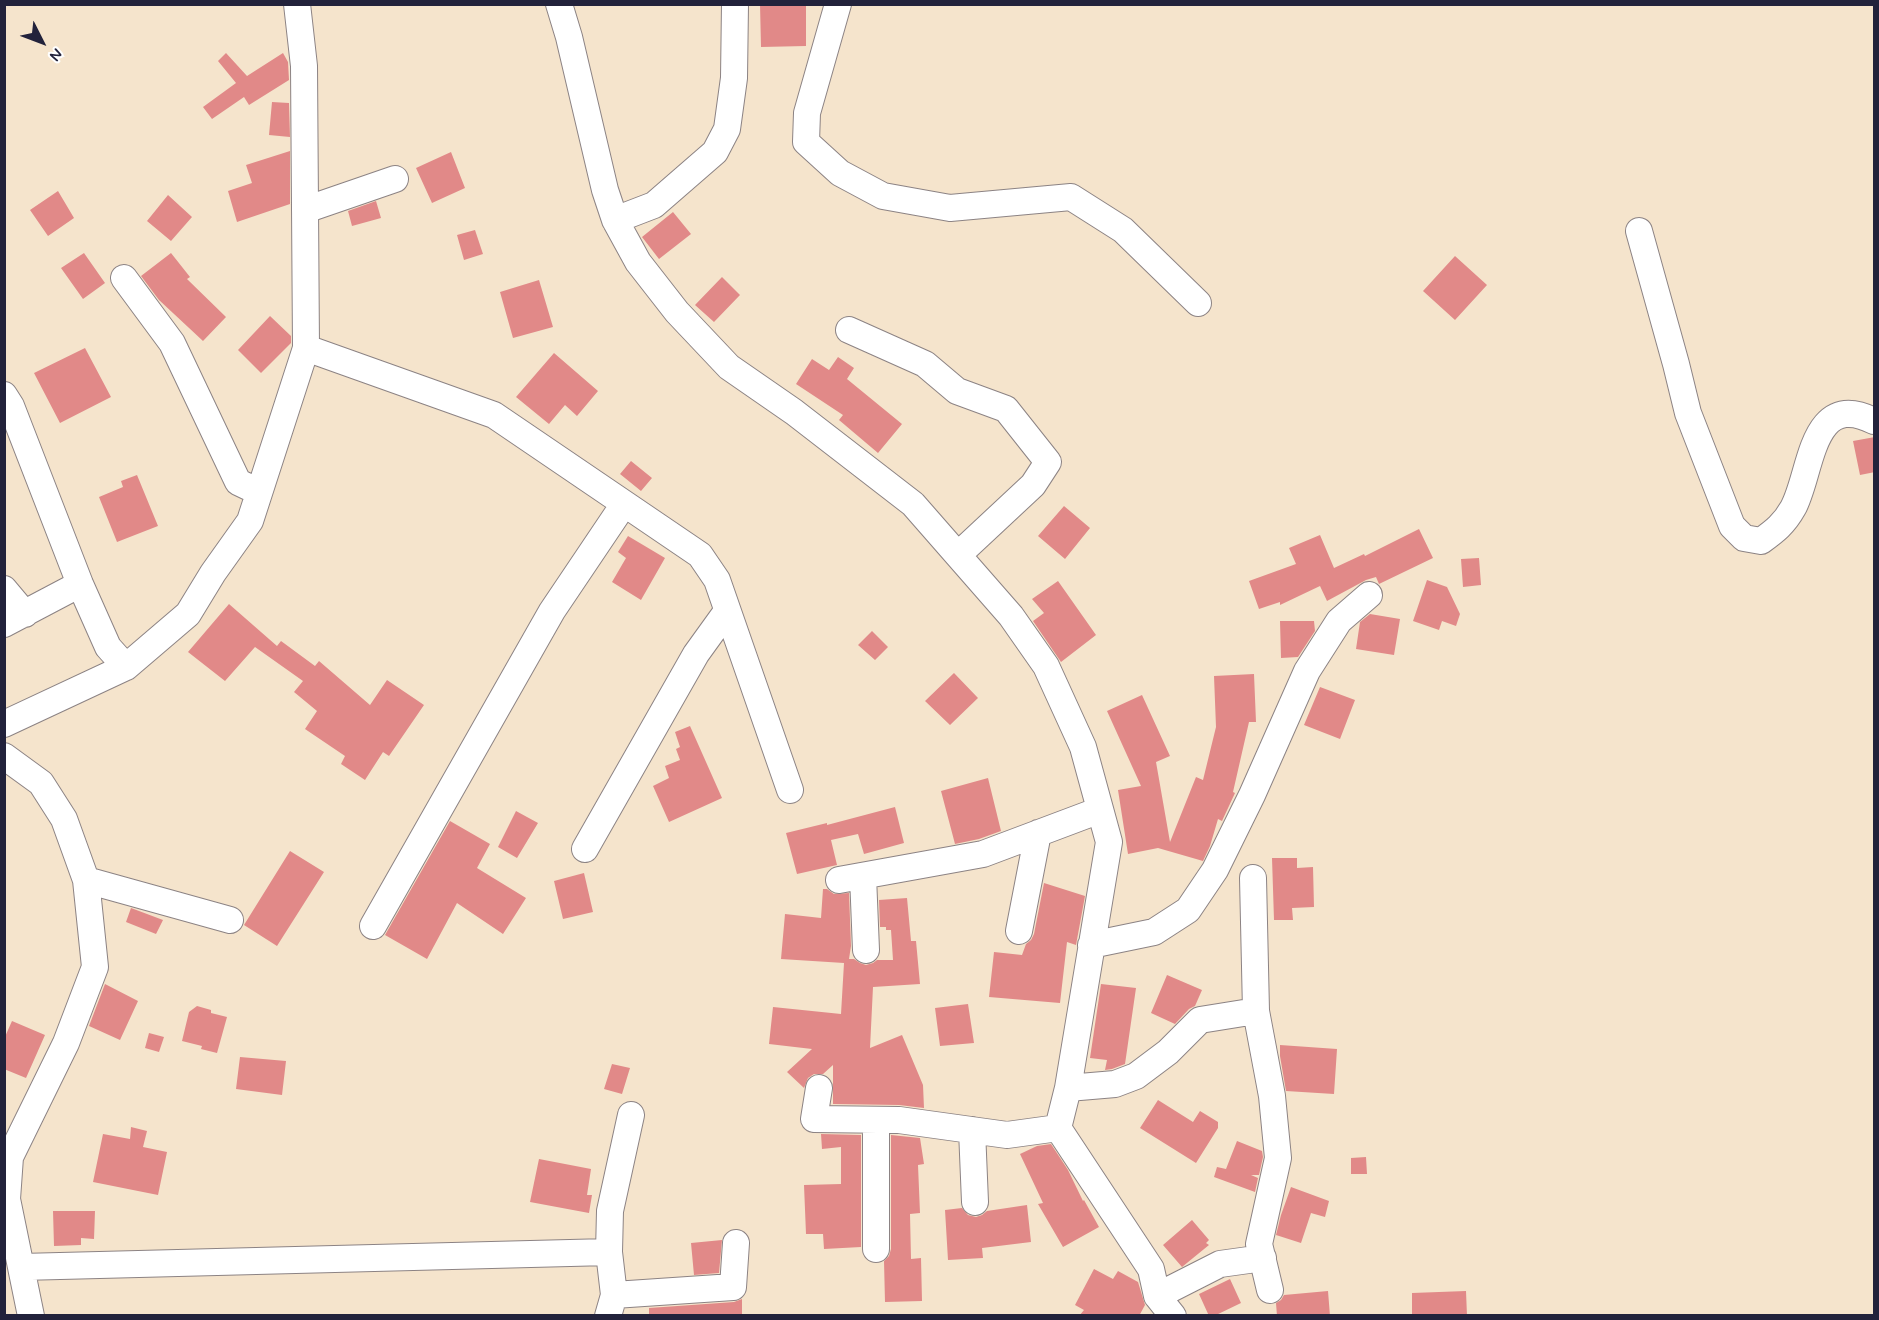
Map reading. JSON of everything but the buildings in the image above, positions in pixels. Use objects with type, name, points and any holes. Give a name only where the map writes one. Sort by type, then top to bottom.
[{"type":"street","points":[[4,724],[126,667],[188,614],[249,521],[306,348],[304,66],[297,4]]},
{"type":"street","points":[[559,4],[605,190],[615,220],[638,262],[676,312],[729,367],[794,412],[913,504],[1011,616],[1046,666],[1083,747],[1109,842],[1068,1088],[1058,1128],[1152,1269],[1165,1306],[1220,1264],[1263,1258]]},
{"type":"street","points":[[615,220],[654,205],[715,152],[727,129],[734,78],[735,4]]},
{"type":"street","points":[[838,4],[807,113],[806,142],[840,173],[883,196],[950,208],[1071,197],[1123,230],[1198,303]]},
{"type":"street","points":[[305,210],[395,180]]},
{"type":"street","points":[[1639,231],[1688,413],[1732,526],[1744,538],[1761,541],[1781,527],[1794,507],[1815,441],[1826,424],[1842,414],[1866,417],[1875,421]]},
{"type":"street","points":[[124,278],[172,343],[238,482],[260,492]]},
{"type":"street","points":[[849,330],[925,364],[957,391],[1006,409],[1047,462],[1033,485],[958,555]]},
{"type":"street","points":[[306,348],[494,415],[700,555],[717,580],[790,790]]},
{"type":"street","points":[[4,395],[11,406],[80,584],[108,647],[126,667]]},
{"type":"street","points":[[373,927],[552,610],[624,504]]},
{"type":"street","points":[[4,589],[15,619],[80,584]]},
{"type":"street","points":[[1091,945],[1154,932],[1188,910],[1215,870],[1252,795],[1307,671],[1339,621],[1369,594]]},
{"type":"street","points":[[585,849],[696,654],[728,611]]},
{"type":"street","points":[[4,756],[41,783],[64,819],[86,880],[95,967],[66,1043],[10,1157],[7,1199],[31,1316]]},
{"type":"street","points":[[866,950],[851,878],[983,854],[1100,810]]},
{"type":"street","points":[[1019,931],[1038,833]]},
{"type":"street","points":[[1253,878],[1256,1011],[1272,1096],[1278,1158],[1259,1244],[1270,1290]]},
{"type":"street","points":[[86,880],[230,920]]},
{"type":"street","points":[[1068,1088],[1115,1084],[1136,1076],[1168,1052],[1200,1020],[1256,1011]]},
{"type":"street","points":[[819,1088],[814,1119],[899,1120],[1007,1135],[1058,1128]]},
{"type":"street","points":[[631,1115],[610,1211],[611,1305],[733,1287],[736,1243]]},
{"type":"street","points":[[876,1120],[876,1249]]},
{"type":"street","points":[[972,1130],[975,1202]]},
{"type":"street","points":[[21,1267],[609,1252]]}]
